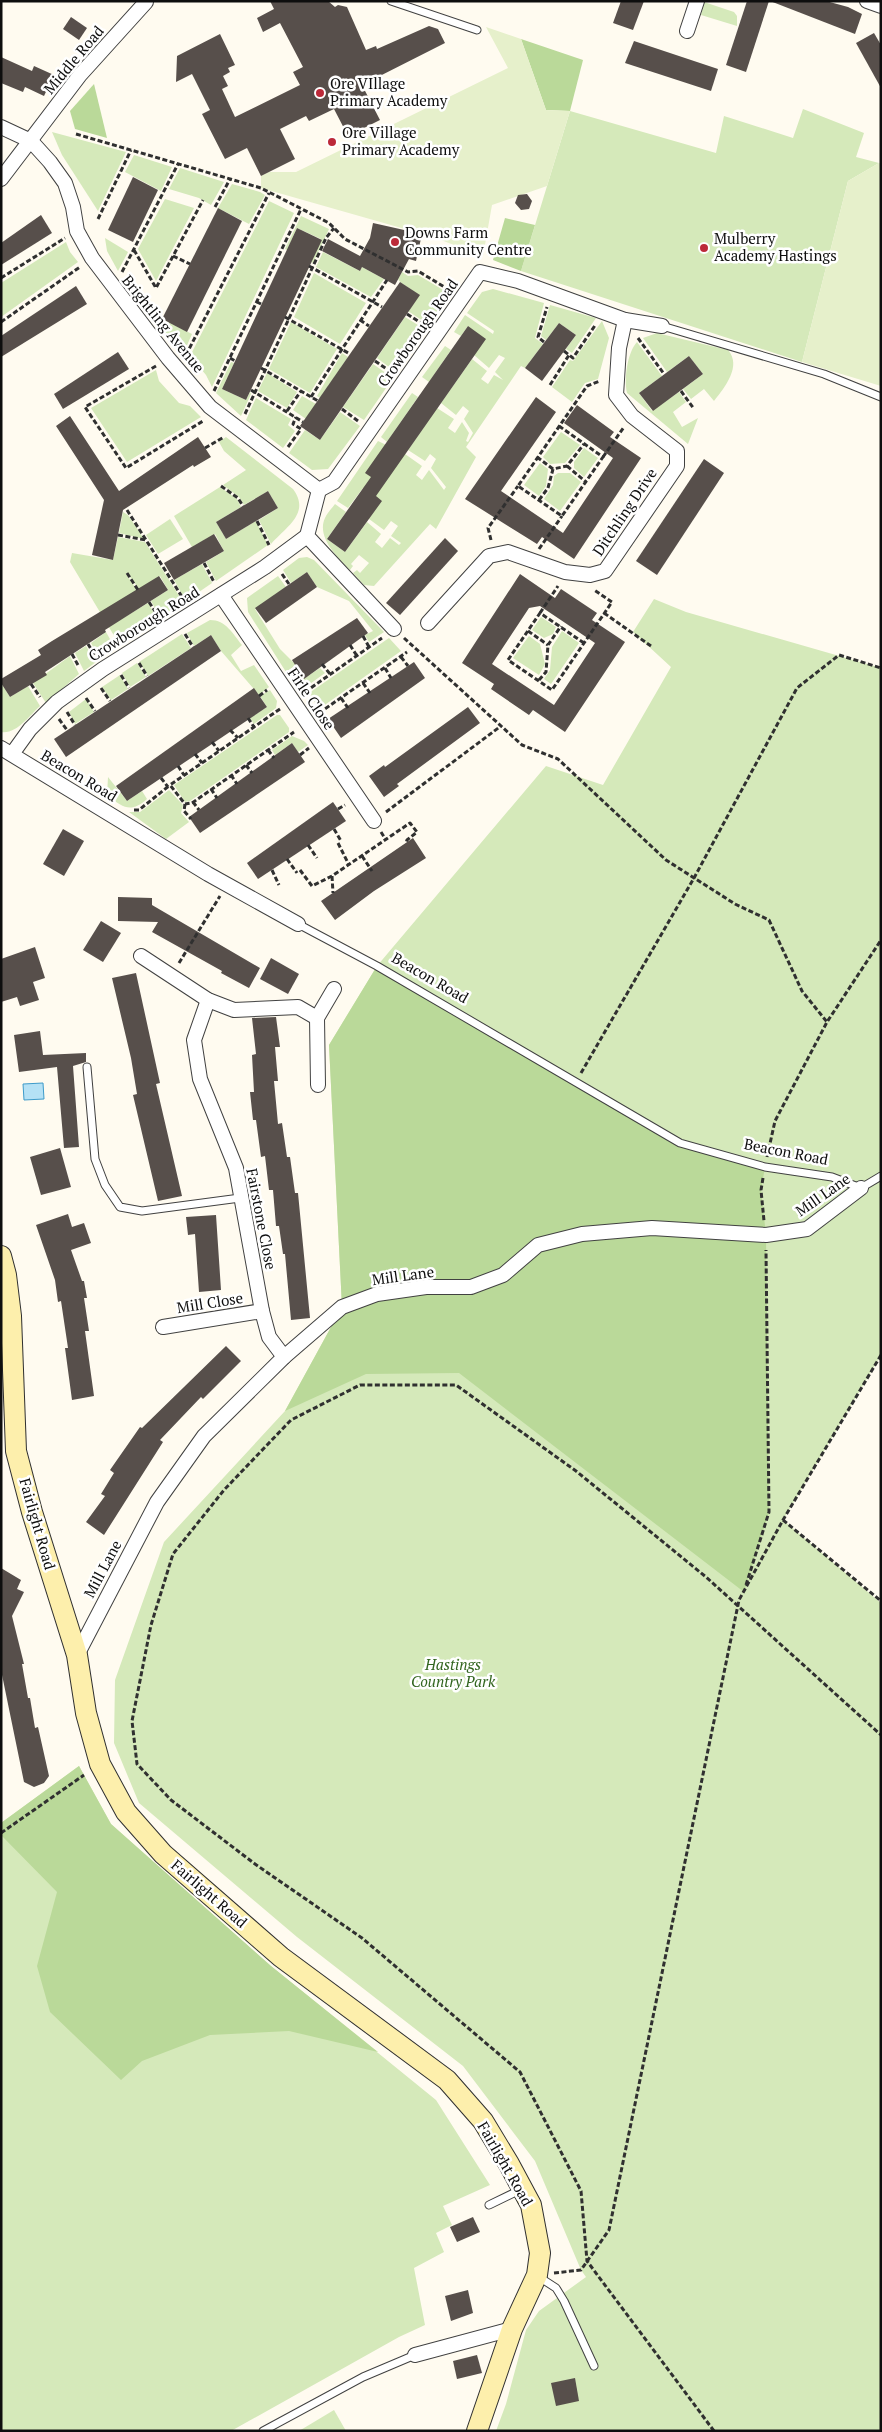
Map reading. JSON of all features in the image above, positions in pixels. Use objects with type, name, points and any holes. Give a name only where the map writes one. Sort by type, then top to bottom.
[{"type":"street","points":[[687,31],[697,1]]},
{"type":"street","points":[[868,1],[881,6]]},
{"type":"street","name":"Middle Road","points":[[1,179],[80,74],[146,2]]},
{"type":"street","points":[[1,127],[31,141]]},
{"type":"street","name":"Brightling Avenue","points":[[31,141],[65,183],[73,207],[77,231],[92,258],[168,358],[210,407],[319,490]]},
{"type":"street","name":"Crowborough Road","points":[[319,490],[334,482],[480,272],[518,281],[625,320],[662,326]]},
{"type":"street","name":"Ditchling Drive","points":[[494,555],[508,552],[565,572],[590,574],[605,571],[676,466],[677,452],[632,416],[616,395],[619,348],[625,320]]},
{"type":"street","points":[[319,490],[307,536],[392,631]]},
{"type":"street","name":"Crowborough Road","points":[[6,751],[57,702],[103,669],[221,596],[278,564],[307,536]]},
{"type":"street","points":[[428,623],[489,556],[494,555]]},
{"type":"street","name":"Firle Close","points":[[221,596],[374,821]]},
{"type":"street","name":"Beacon Road","points":[[6,751],[226,884],[298,924]]},
{"type":"street","points":[[141,956],[208,1000],[234,1010],[298,1007],[317,1018]]},
{"type":"street","points":[[318,1085],[317,1018],[334,988]]},
{"type":"street","name":"Fairstone Close","points":[[208,1000],[194,1040],[200,1079],[236,1168],[262,1311],[269,1337],[284,1357]]},
{"type":"street","name":"Mill Lane","points":[[77,1655],[157,1502],[182,1464],[204,1436],[284,1357],[342,1307],[377,1294],[426,1288],[471,1287],[502,1275],[538,1245],[582,1234],[652,1228],[766,1235],[807,1229],[861,1188]]},
{"type":"street","name":"Fairlight Road","points":[[1,1256],[6,1275],[11,1316],[7,1374],[16,1451],[32,1512],[77,1655],[86,1713],[100,1764],[126,1812],[163,1854],[281,1957],[446,2080],[483,2121],[531,2205],[540,2253],[537,2275],[512,2328],[477,2431]]},
{"type":"street","name":"Mill Close","points":[[163,1327],[262,1311]]},
{"type":"street","points":[[415,2355],[512,2328]]},
{"type":"lane","points":[[391,1],[477,30]]},
{"type":"lane","name":"Crowborough Road","points":[[662,326],[824,374],[881,397]]},
{"type":"lane","name":"Beacon Road","points":[[298,924],[377,966],[680,1143],[765,1167],[832,1177],[861,1188]]},
{"type":"lane","points":[[87,1067],[95,1159],[105,1185],[120,1207],[142,1211],[240,1198]]},
{"type":"lane","name":"Mill Lane","points":[[861,1188],[881,1176]]},
{"type":"lane","points":[[489,2205],[522,2189]]},
{"type":"lane","points":[[537,2275],[556,2288],[594,2366]]},
{"type":"lane","points":[[263,2431],[363,2377],[415,2355]]},
{"type":"path","points":[[76,134],[261,188],[269,194],[329,223],[345,239],[387,262],[408,272],[418,272],[462,297]]},
{"type":"path","points":[[98,219],[131,150]]},
{"type":"path","points":[[119,279],[178,164]]},
{"type":"path","points":[[215,207],[230,179]]},
{"type":"path","points":[[186,357],[269,194]]},
{"type":"path","points":[[134,250],[156,288],[203,200]]},
{"type":"path","points":[[212,395],[301,209]]},
{"type":"path","points":[[242,421],[253,391],[311,267],[326,238],[334,228]]},
{"type":"path","points":[[1,278],[68,236]]},
{"type":"path","points":[[281,250],[286,252]]},
{"type":"path","points":[[174,256],[190,264]]},
{"type":"path","points":[[1,322],[85,263]]},
{"type":"path","points":[[311,267],[382,307]]},
{"type":"path","points":[[311,397],[386,280]]},
{"type":"path","points":[[544,342],[538,337],[548,301]]},
{"type":"path","points":[[257,302],[261,304]]},
{"type":"path","points":[[407,314],[430,330]]},
{"type":"path","points":[[564,352],[573,358],[601,317]]},
{"type":"path","points":[[287,318],[350,354]]},
{"type":"path","points":[[360,320],[369,326]]},
{"type":"path","points":[[625,320],[664,374]]},
{"type":"path","points":[[550,385],[569,355]]},
{"type":"path","points":[[230,358],[235,361]]},
{"type":"path","points":[[375,361],[398,377]]},
{"type":"path","points":[[158,364],[85,407],[126,468],[208,418]]},
{"type":"path","points":[[263,369],[318,401]]},
{"type":"path","points":[[494,555],[488,528],[587,386],[600,382]]},
{"type":"path","points":[[253,391],[304,422]]},
{"type":"path","points":[[287,412],[301,391]]},
{"type":"path","points":[[681,391],[694,409]]},
{"type":"path","points":[[342,409],[365,425]]},
{"type":"path","points":[[284,454],[301,429],[293,424],[296,417]]},
{"type":"path","points":[[559,426],[603,457]]},
{"type":"path","points":[[532,560],[625,426]]},
{"type":"path","points":[[205,448],[229,434]]},
{"type":"path","points":[[553,470],[567,466],[584,444]]},
{"type":"path","points":[[537,457],[553,470]]},
{"type":"path","points":[[567,466],[586,482]]},
{"type":"path","points":[[539,500],[548,488],[553,470]]},
{"type":"path","points":[[221,486],[238,498],[242,506]]},
{"type":"path","points":[[518,486],[562,516]]},
{"type":"path","points":[[127,510],[192,614]]},
{"type":"path","points":[[257,520],[289,584]]},
{"type":"path","points":[[118,535],[147,540]]},
{"type":"path","points":[[204,563],[221,596]]},
{"type":"path","points":[[128,572],[138,590]]},
{"type":"path","points":[[562,580],[508,660],[552,690],[612,602],[587,586]]},
{"type":"path","points":[[540,612],[584,643]]},
{"type":"path","points":[[604,613],[651,646]]},
{"type":"path","points":[[538,680],[546,672],[548,645],[560,626]]},
{"type":"path","points":[[184,631],[193,647]]},
{"type":"path","points":[[305,692],[392,631],[522,745],[558,759],[666,860],[735,904],[769,920],[802,991],[827,1022]]},
{"type":"path","points":[[528,631],[548,645]]},
{"type":"path","points":[[363,636],[370,647]]},
{"type":"path","points":[[88,644],[99,663]]},
{"type":"path","points":[[350,645],[357,656]]},
{"type":"path","points":[[318,714],[407,652]]},
{"type":"path","points":[[72,654],[82,674]]},
{"type":"path","points":[[575,1083],[694,878],[797,688],[839,655],[881,668]]},
{"type":"path","points":[[401,657],[408,666]]},
{"type":"path","points":[[137,661],[147,676]]},
{"type":"path","points":[[322,664],[330,674]]},
{"type":"path","points":[[385,668],[391,678]]},
{"type":"path","points":[[120,672],[129,688]]},
{"type":"path","points":[[363,683],[370,692]]},
{"type":"path","points":[[31,684],[41,699]]},
{"type":"path","points":[[99,685],[110,701]]},
{"type":"path","points":[[84,695],[95,711]]},
{"type":"path","points":[[341,698],[348,708]]},
{"type":"path","points":[[66,709],[75,725]]},
{"type":"path","points":[[108,812],[138,810],[184,775],[280,709]]},
{"type":"path","points":[[58,716],[67,730]]},
{"type":"path","points":[[248,718],[254,727]]},
{"type":"path","points":[[374,821],[501,726]]},
{"type":"path","points":[[230,730],[238,738]]},
{"type":"path","points":[[184,804],[194,802],[294,732]]},
{"type":"path","points":[[212,742],[219,752]]},
{"type":"path","points":[[268,750],[274,758]]},
{"type":"path","points":[[195,754],[202,763]]},
{"type":"path","points":[[246,765],[252,773]]},
{"type":"path","points":[[178,766],[184,775]]},
{"type":"path","points":[[231,775],[236,784]]},
{"type":"path","points":[[161,778],[184,804],[184,811],[191,819]]},
{"type":"path","points":[[211,790],[216,798]]},
{"type":"path","points":[[194,802],[199,810]]},
{"type":"path","points":[[287,859],[312,886],[332,876],[410,823],[418,832],[407,840],[406,843]]},
{"type":"path","points":[[334,829],[350,864]]},
{"type":"path","points":[[308,845],[317,858]]},
{"type":"path","points":[[362,856],[372,871]]},
{"type":"path","points":[[272,870],[279,885]]},
{"type":"path","points":[[332,876],[333,893]]},
{"type":"path","points":[[172,976],[226,884]]},
{"type":"path","points":[[744,1592],[769,1512],[766,1235],[761,1190],[765,1167],[775,1121],[827,1022],[881,940]]},
{"type":"path","points":[[537,2275],[581,2270],[609,2230],[738,1605],[783,1520],[881,1355]]},
{"type":"path","points":[[714,2431],[587,2261],[581,2191],[520,2072],[362,1938],[255,1864],[172,1800],[137,1764],[132,1721],[151,1625],[173,1554],[224,1490],[291,1420],[360,1385],[456,1385],[576,1471],[738,1605],[881,1735]]},
{"type":"path","points":[[783,1520],[881,1601]]},
{"type":"path","points":[[1,1833],[100,1764]]},
{"type":"green space","points":[[704,2],[734,12],[737,16],[737,26],[701,15]]},
{"type":"green space","points":[[486,27],[521,39],[546,110],[570,111],[547,186],[492,205],[483,256],[433,237],[261,188],[261,176],[269,172],[296,172],[508,68]]},
{"type":"green space","points":[[521,39],[583,60],[570,111],[546,110]]},
{"type":"green space","points":[[94,84],[107,138],[75,129],[70,111]]},
{"type":"green space","name":"Mulberry Academy Hastings","points":[[803,109],[864,133],[856,157],[879,163],[848,181],[802,362],[521,271],[570,111],[716,153],[724,116],[793,138]]},
{"type":"green space","points":[[52,132],[126,152],[98,211],[62,155]]},
{"type":"green space","points":[[134,155],[172,167],[161,191],[125,172]]},
{"type":"green space","points":[[879,163],[881,164],[881,386],[802,362],[848,181]]},
{"type":"green space","points":[[180,168],[224,182],[211,205],[199,198],[169,189]]},
{"type":"green space","points":[[232,184],[265,195],[249,224],[218,208]]},
{"type":"green space","points":[[165,199],[194,208],[156,281],[138,249]]},
{"type":"green space","points":[[269,201],[294,213],[212,387],[206,375],[190,356]]},
{"type":"green space","points":[[301,216],[329,229],[313,263],[311,262],[321,239],[297,228],[287,250],[285,249]]},
{"type":"green space","points":[[505,218],[535,225],[521,271],[493,260]]},
{"type":"green space","points":[[105,238],[128,252],[118,271],[107,251]]},
{"type":"green space","points":[[66,242],[70,252],[78,262],[1,317],[1,283]]},
{"type":"green space","points":[[323,252],[360,271],[362,267],[384,279],[371,297],[316,267]]},
{"type":"green space","points":[[402,272],[408,276],[418,275],[450,294],[429,325],[408,311],[419,295],[400,282],[398,279]]},
{"type":"green space","points":[[314,273],[366,303],[340,344],[294,317]]},
{"type":"green space","points":[[493,289],[544,303],[535,338],[543,344],[525,368],[521,366],[466,447],[476,457],[436,529],[430,524],[374,586],[364,585],[353,573],[357,570],[360,573],[369,563],[359,555],[351,564],[353,566],[350,570],[345,565],[326,540],[323,532],[325,518],[335,504],[346,512],[327,539],[345,552],[367,522],[381,534],[375,542],[382,548],[390,538],[399,545],[401,543],[391,536],[398,526],[391,521],[384,530],[369,519],[363,488],[348,508],[337,501],[378,441],[405,454],[422,466],[416,475],[422,480],[429,470],[444,490],[446,487],[431,468],[436,459],[430,454],[425,461],[408,450],[437,408],[454,419],[448,428],[455,433],[462,422],[469,433],[466,441],[468,442],[473,433],[464,419],[469,411],[463,406],[456,415],[441,403],[472,359],[487,371],[481,379],[488,384],[494,375],[503,380],[495,372],[505,358],[499,355],[489,368],[474,355],[468,326],[461,336],[454,332],[465,315],[493,334],[494,331],[467,313],[482,292]]},
{"type":"green space","points":[[550,305],[596,318],[572,353],[566,349],[576,335],[559,323],[546,340],[541,336]]},
{"type":"green space","points":[[405,317],[426,330],[397,373],[377,358]]},
{"type":"green space","points":[[162,319],[192,334],[184,352],[177,350],[158,325]]},
{"type":"green space","points":[[602,321],[609,338],[598,379],[585,383],[572,402],[552,387],[570,360],[573,361]]},
{"type":"green space","points":[[291,322],[337,349],[310,393],[269,369]]},
{"type":"green space","points":[[657,333],[728,350],[732,356],[733,369],[727,383],[714,401],[704,389],[691,399],[683,389],[703,374],[689,356],[667,372],[643,338]]},
{"type":"green space","points":[[637,342],[662,376],[639,393],[652,411],[679,392],[686,402],[673,412],[682,427],[698,418],[688,444],[627,393],[627,366]]},
{"type":"green space","points":[[445,346],[451,350],[429,382],[422,377]]},
{"type":"green space","points":[[342,353],[348,357],[320,398],[317,396]]},
{"type":"green space","points":[[231,362],[234,363],[222,389],[246,400],[250,392],[251,394],[241,416],[216,393]]},
{"type":"green space","points":[[373,364],[393,378],[364,420],[343,407]]},
{"type":"green space","points":[[156,370],[159,381],[179,403],[190,406],[201,417],[127,462],[91,408]]},
{"type":"green space","points":[[267,373],[297,392],[287,408],[258,391]]},
{"type":"green space","points":[[412,393],[418,397],[387,442],[381,437]]},
{"type":"green space","points":[[302,396],[316,404],[306,419],[293,410]]},
{"type":"green space","points":[[256,398],[291,419],[288,425],[295,431],[283,448],[246,420]]},
{"type":"green space","points":[[340,412],[360,426],[328,469],[312,470],[289,453],[305,430],[320,440]]},
{"type":"green space","points":[[561,432],[580,445],[565,463],[550,464],[543,457]]},
{"type":"green space","points":[[226,437],[293,489],[298,498],[298,512],[294,519],[271,544],[259,520],[278,508],[268,491],[244,505],[239,497],[223,485],[246,470],[224,451],[219,442]]},
{"type":"green space","points":[[584,448],[598,458],[584,477],[574,468],[574,462]]},
{"type":"green space","points":[[540,463],[548,469],[546,486],[539,496],[524,485]]},
{"type":"green space","points":[[558,473],[570,473],[581,482],[560,511],[544,499],[553,485],[554,476]]},
{"type":"green space","points":[[220,487],[237,499],[241,507],[216,522],[226,539],[256,521],[268,545],[216,581],[206,562],[224,551],[215,534],[192,547],[174,516]]},
{"type":"green space","points":[[123,512],[128,515],[144,539],[119,533]]},
{"type":"green space","points":[[170,519],[183,539],[158,554],[146,535]]},
{"type":"green space","points":[[118,537],[145,542],[183,602],[160,617],[151,601],[168,590],[160,576],[139,589],[127,573],[137,590],[120,620],[148,603],[158,619],[119,644],[70,562],[72,553],[113,560]]},
{"type":"green space","points":[[307,557],[314,560],[384,632],[369,642],[365,635],[373,631],[349,601],[317,587],[307,572],[291,583],[283,570],[299,558]]},
{"type":"green space","points":[[202,564],[212,583],[186,601],[174,580]]},
{"type":"green space","points":[[278,576],[286,587],[255,609],[280,649],[296,665],[286,672],[248,612],[247,598]]},
{"type":"green space","name":"Hastings Country Park","points":[[654,599],[686,612],[881,668],[881,1355],[783,1520],[881,1603],[881,2431],[496,2431],[506,2404],[526,2330],[539,2311],[586,2277],[581,2270],[535,2161],[463,2066],[297,1937],[139,1803],[114,1743],[115,1680],[164,1542],[285,1411],[342,1307],[329,1045],[377,966],[546,766],[603,785],[671,667],[633,632]]},
{"type":"green space","points":[[541,617],[556,627],[553,634],[544,638],[532,630]]},
{"type":"green space","points":[[210,620],[225,625],[242,645],[231,655],[241,671],[254,665],[269,687],[259,695],[221,651],[211,635],[194,646],[187,633]]},
{"type":"green space","points":[[562,631],[579,643],[551,684],[544,679],[550,670],[552,647]]},
{"type":"green space","points":[[106,632],[115,648],[100,659],[91,643]]},
{"type":"green space","points":[[182,634],[191,648],[148,676],[139,662]]},
{"type":"green space","points":[[529,636],[540,644],[545,664],[539,675],[513,658]]},
{"type":"green space","points":[[389,638],[401,651],[319,709],[309,693]]},
{"type":"green space","points":[[86,646],[96,662],[84,671],[75,653]]},
{"type":"green space","points":[[70,656],[79,674],[46,703],[33,683]]},
{"type":"green space","points":[[137,663],[146,677],[130,687],[122,673]]},
{"type":"green space","points":[[320,668],[325,673],[303,689],[295,686],[289,677],[299,671],[305,678]]},
{"type":"green space","points":[[120,675],[128,689],[111,700],[102,687]]},
{"type":"green space","points":[[1,683],[10,697],[28,686],[40,706],[22,724],[7,732],[1,732]]},
{"type":"green space","points":[[270,690],[277,701],[276,708],[254,724],[250,718],[267,707],[260,696]]},
{"type":"green space","points":[[86,699],[94,712],[75,724],[69,712]]},
{"type":"green space","points":[[277,715],[280,715],[289,728],[289,732],[190,801],[185,802],[174,785]]},
{"type":"green space","points":[[292,736],[304,741],[308,745],[298,752],[292,743],[275,755],[272,750]]},
{"type":"green space","points":[[108,777],[127,801],[142,791],[147,799],[131,808],[123,806],[107,796]]},
{"type":"green space","points":[[169,790],[183,805],[181,813],[189,822],[166,839],[129,812],[140,812]]},
{"type":"green space","points":[[377,966],[680,1143],[765,1167],[761,1190],[766,1235],[769,1512],[744,1592],[459,1373],[366,1374],[285,1411],[342,1307],[329,1045]]},
{"type":"green space","points":[[79,1766],[111,1824],[271,1966],[436,2100],[490,2185],[443,2206],[452,2225],[436,2233],[444,2252],[414,2268],[425,2325],[399,2337],[231,2431],[1,2431],[1,1823]]},
{"type":"green space","points":[[79,1766],[111,1824],[271,1966],[378,2052],[289,2031],[210,2035],[142,2061],[121,2080],[50,2012],[37,1966],[57,1892],[1,1835],[1,1823]]},
{"type":"green space","points":[[334,2410],[346,2431],[299,2431]]},
{"type":"water","points":[[43,1083],[44,1099],[24,1100],[23,1084]]},
{"type":"building","name":"Ore VIllage Primary Academy","points":[[270,1],[328,1],[335,7],[338,5],[347,7],[366,50],[376,46],[377,49],[429,26],[438,29],[445,43],[362,85],[380,120],[348,136],[334,109],[309,121],[306,116],[280,129],[295,159],[261,176],[247,148],[225,159],[202,114],[210,110],[192,74],[176,82],[177,56],[220,34],[235,65],[228,68],[230,72],[223,76],[228,86],[222,89],[235,117],[300,85],[293,72],[303,67],[280,23],[263,32],[257,18],[274,9]]},
{"type":"building","points":[[621,1],[644,1],[633,30],[613,23]]},
{"type":"building","points":[[747,1],[769,1],[746,72],[726,65]]},
{"type":"building","points":[[770,1],[826,1],[848,7],[862,14],[855,34]]},
{"type":"building","points":[[71,17],[87,28],[79,40],[63,29]]},
{"type":"building","points":[[874,33],[881,45],[881,88],[856,43]]},
{"type":"building","points":[[634,41],[718,69],[711,91],[625,63]]},
{"type":"building","points":[[1,57],[32,71],[34,66],[54,75],[44,96],[25,87],[23,92],[1,83]]},
{"type":"building","points":[[133,177],[158,190],[133,242],[108,230]]},
{"type":"building","points":[[527,194],[532,201],[529,209],[521,210],[515,203],[518,195]]},
{"type":"building","points":[[218,208],[242,221],[187,332],[162,319]]},
{"type":"building","points":[[41,215],[52,233],[1,265],[1,243]]},
{"type":"building","points":[[373,223],[422,234],[416,261],[409,259],[395,285],[362,267],[360,271],[322,251],[328,239],[360,256],[370,238]]},
{"type":"building","points":[[297,228],[322,240],[246,400],[222,389]]},
{"type":"building","points":[[400,282],[420,295],[320,440],[300,426]]},
{"type":"building","points":[[76,286],[87,304],[1,357],[1,336]]},
{"type":"building","points":[[559,323],[576,335],[542,381],[525,368]]},
{"type":"building","points":[[468,326],[486,339],[376,496],[382,501],[345,552],[327,539],[371,477],[365,473]]},
{"type":"building","points":[[118,352],[129,369],[63,409],[54,394]]},
{"type":"building","points":[[689,356],[703,374],[653,411],[639,393]]},
{"type":"building","points":[[536,397],[556,412],[501,491],[563,533],[613,458],[564,423],[577,405],[614,432],[610,437],[641,458],[574,559],[542,537],[537,544],[465,499]]},
{"type":"building","points":[[70,416],[119,491],[198,437],[211,457],[194,467],[193,465],[123,510],[113,560],[92,555],[104,500],[56,426]]},
{"type":"building","points":[[704,459],[724,473],[657,575],[636,561]]},
{"type":"building","points":[[268,491],[278,508],[226,539],[216,522]]},
{"type":"building","points":[[214,534],[224,551],[174,580],[164,563]]},
{"type":"building","points":[[445,538],[458,551],[400,615],[386,603]]},
{"type":"building","points":[[307,572],[317,587],[266,623],[255,608]]},
{"type":"building","points":[[520,574],[555,598],[561,589],[597,613],[592,620],[625,642],[565,732],[533,710],[529,715],[491,689],[494,684],[462,663]],"holes":[[[540,606],[595,643],[554,705],[492,664],[529,608]]]},
{"type":"building","points":[[159,576],[168,590],[105,630],[106,632],[45,672],[47,675],[10,697],[1,683],[1,679],[41,655],[38,650]]},
{"type":"building","points":[[357,618],[368,633],[304,679],[292,660]]},
{"type":"building","points":[[211,635],[221,651],[66,757],[54,739]]},
{"type":"building","points":[[414,662],[425,678],[341,738],[328,719]]},
{"type":"building","points":[[254,688],[267,707],[127,801],[116,786]]},
{"type":"building","points":[[468,707],[480,723],[397,784],[399,786],[384,797],[369,776],[384,765],[385,767]]},
{"type":"building","points":[[292,743],[305,762],[200,833],[189,817]]},
{"type":"building","points":[[333,802],[346,821],[258,879],[247,863]]},
{"type":"building","points":[[63,829],[84,841],[64,876],[43,864]]},
{"type":"building","points":[[413,838],[426,858],[374,891],[335,920],[321,901]]},
{"type":"building","points":[[118,897],[152,898],[152,905],[260,968],[249,988],[152,932],[158,922],[118,921]]},
{"type":"building","points":[[101,921],[121,933],[103,962],[83,950]]},
{"type":"building","points":[[35,947],[45,978],[33,982],[39,1000],[20,1006],[17,997],[1,1002],[1,959]]},
{"type":"building","points":[[271,958],[299,974],[288,994],[260,979]]},
{"type":"building","points":[[136,973],[160,1083],[156,1084],[182,1196],[158,1201],[133,1095],[137,1094],[131,1058],[112,978]]},
{"type":"building","points":[[276,1017],[280,1047],[275,1047],[278,1081],[274,1081],[278,1124],[282,1123],[287,1157],[290,1157],[295,1193],[298,1193],[310,1318],[291,1320],[285,1254],[283,1254],[279,1226],[276,1226],[273,1190],[269,1190],[265,1156],[261,1157],[256,1120],[253,1120],[250,1092],[254,1092],[252,1055],[256,1054],[252,1018]]},
{"type":"building","points":[[40,1031],[43,1055],[86,1053],[86,1062],[73,1066],[79,1147],[64,1148],[57,1067],[19,1072],[14,1035]]},
{"type":"building","points":[[60,1148],[71,1187],[41,1195],[30,1157]]},
{"type":"building","points":[[68,1214],[72,1227],[84,1223],[91,1243],[71,1250],[82,1281],[84,1281],[87,1298],[84,1298],[89,1331],[85,1331],[94,1396],[72,1400],[65,1348],[68,1348],[61,1301],[58,1302],[55,1280],[36,1225]]},
{"type":"building","points":[[216,1215],[221,1290],[199,1292],[195,1234],[188,1235],[186,1217]]},
{"type":"building","points":[[226,1346],[241,1361],[203,1399],[201,1397],[160,1440],[163,1442],[104,1535],[86,1522],[105,1496],[101,1494],[114,1473],[110,1470],[140,1427],[142,1428]]},
{"type":"building","points":[[1,1568],[21,1580],[17,1589],[24,1592],[12,1616],[24,1664],[22,1664],[28,1698],[30,1698],[35,1728],[38,1727],[49,1776],[44,1783],[34,1787],[24,1782],[1,1670]]},
{"type":"building","points":[[473,2217],[480,2232],[457,2242],[450,2227]]},
{"type":"building","points":[[468,2290],[473,2313],[451,2321],[445,2296]]},
{"type":"building","points":[[477,2355],[482,2373],[457,2379],[453,2361]]},
{"type":"building","points":[[575,2378],[579,2401],[556,2406],[551,2383]]},
{"type":"place","name":"Ore VIllage Primary Academy","points":[[320,93]]},
{"type":"place","name":"Ore Village Primary Academy","points":[[332,142]]},
{"type":"place","name":"Downs Farm Community Centre","points":[[395,242]]},
{"type":"place","name":"Mulberry Academy Hastings","points":[[704,248]]}]
